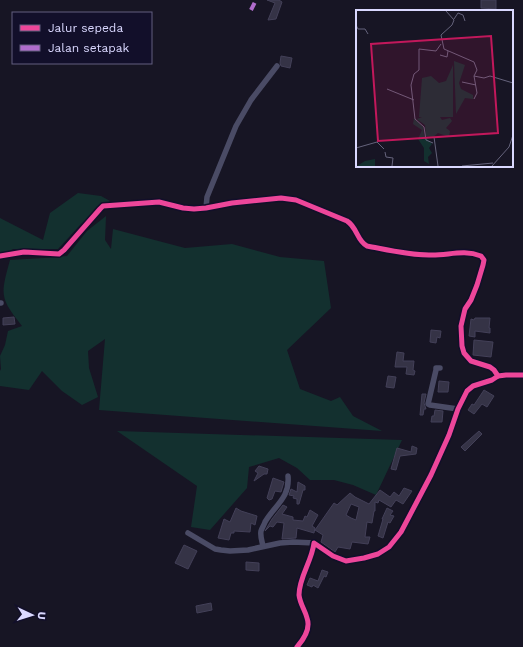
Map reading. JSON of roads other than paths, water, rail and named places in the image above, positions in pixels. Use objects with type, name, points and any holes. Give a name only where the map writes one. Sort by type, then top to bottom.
[{"type":"street","points":[[206,208],[207,197],[235,129],[251,100],[277,66]]},
{"type":"street","points":[[0,256],[24,252],[59,254],[103,206],[159,202],[186,208],[206,208],[232,203],[281,198],[296,200],[347,221],[353,227],[362,243],[368,246],[421,255],[462,252],[481,256],[484,260],[483,265],[471,300],[465,309],[461,326],[462,346],[464,353],[471,361],[490,367],[498,376]]},
{"type":"street","points":[[440,368],[436,368],[428,404],[458,409]]},
{"type":"street","points":[[188,533],[215,548],[230,551],[248,550],[280,542],[293,542],[314,544],[333,556],[346,561],[378,554],[389,547],[401,532],[431,475],[449,435],[458,409],[470,387],[492,380],[498,376],[523,375]]},
{"type":"street","points":[[263,546],[261,530],[269,516],[286,493],[289,485],[288,476]]},
{"type":"street","points":[[297,647],[305,636],[308,624],[301,606],[299,594],[301,582],[314,544]]}]
